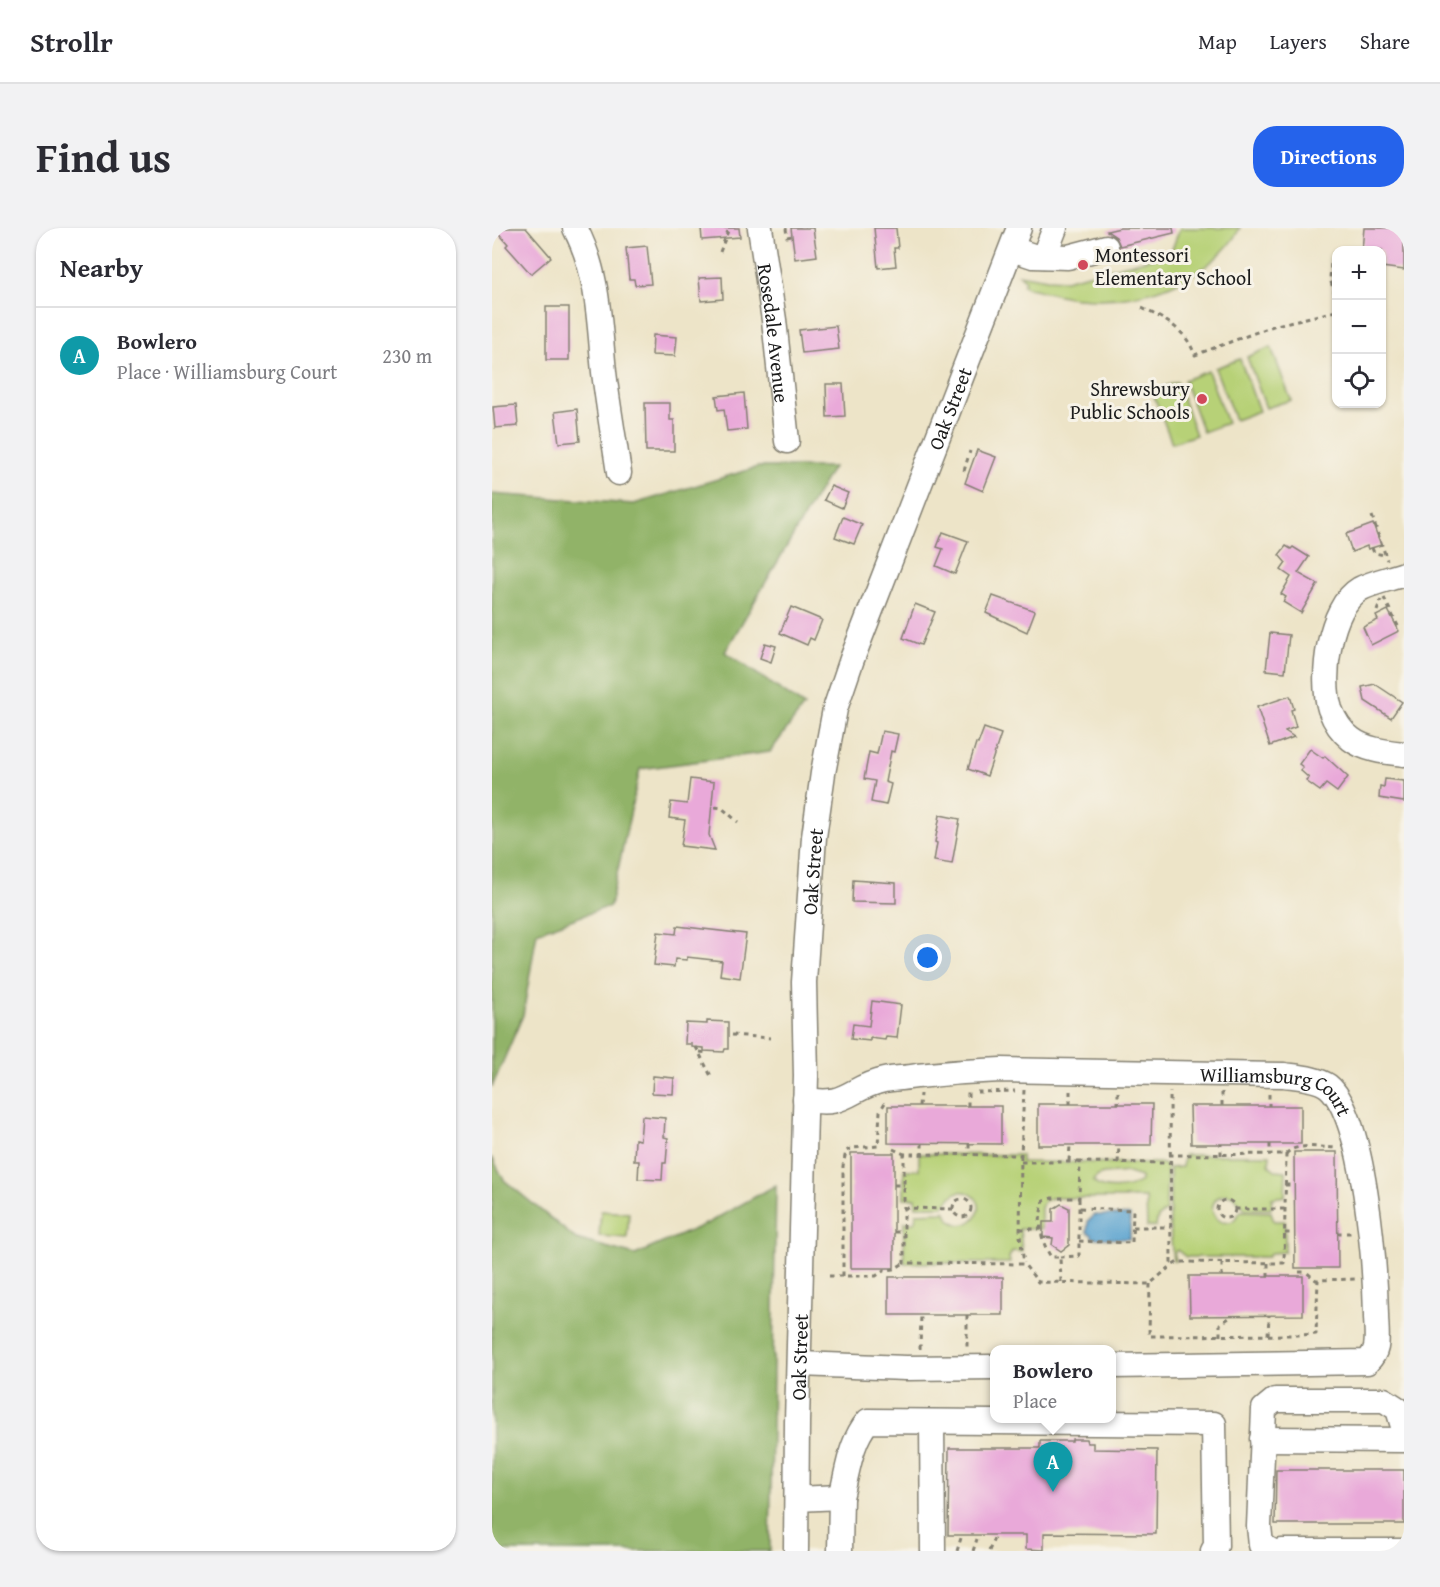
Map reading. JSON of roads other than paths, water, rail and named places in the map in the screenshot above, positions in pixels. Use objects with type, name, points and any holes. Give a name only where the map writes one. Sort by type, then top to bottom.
[{"type":"street","points":[[575,228],[587,252],[594,280],[604,373],[619,473]]},
{"type":"street","name":"Rosedale Avenue","points":[[760,228],[774,320],[787,441]]},
{"type":"street","points":[[1044,256],[1055,228]]},
{"type":"street","points":[[1015,238],[1033,256],[1068,257],[1106,248]]},
{"type":"street","name":"Oak Street","points":[[796,1551],[805,1099],[804,982],[813,844],[832,720],[856,649],[1015,238]]},
{"type":"street","points":[[1390,573],[1359,589],[1344,604],[1334,623],[1329,646],[1327,696],[1330,710],[1338,726],[1351,739],[1381,751],[1404,754]]},
{"type":"street","name":"Williamsburg Court","points":[[805,1099],[831,1102],[841,1100],[858,1089],[884,1080],[968,1071],[1025,1081],[1172,1087],[1284,1075],[1318,1081],[1328,1087],[1339,1100],[1348,1119],[1364,1177],[1375,1294],[1376,1347],[1367,1362],[1116,1366]]},
{"type":"street","points":[[799,1364],[920,1368],[990,1367]]},
{"type":"street","points":[[1272,1551],[1261,1545],[1259,1526],[1264,1409],[1275,1400],[1384,1400],[1398,1409],[1404,1430]]},
{"type":"street","points":[[840,1551],[841,1497],[854,1444],[868,1421],[990,1422]]},
{"type":"street","points":[[932,1422],[933,1551]]},
{"type":"street","points":[[1073,1423],[1214,1424],[1216,1546],[1213,1551]]},
{"type":"street","points":[[1262,1439],[1404,1440]]},
{"type":"street","points":[[797,1499],[841,1497]]},
{"type":"street","points":[[1282,1551],[1401,1551]]},
{"type":"water","points":[[1093,1215],[1130,1215],[1130,1239],[1092,1238],[1092,1235],[1087,1232],[1088,1221]]},
{"type":"place","name":"Montessori Elementary School","points":[[1083,265]]},
{"type":"place","name":"Shrewsbury Public Schools","points":[[1202,399]]},
{"type":"place","name":"Bowlero","points":[[1053,1492]]}]
